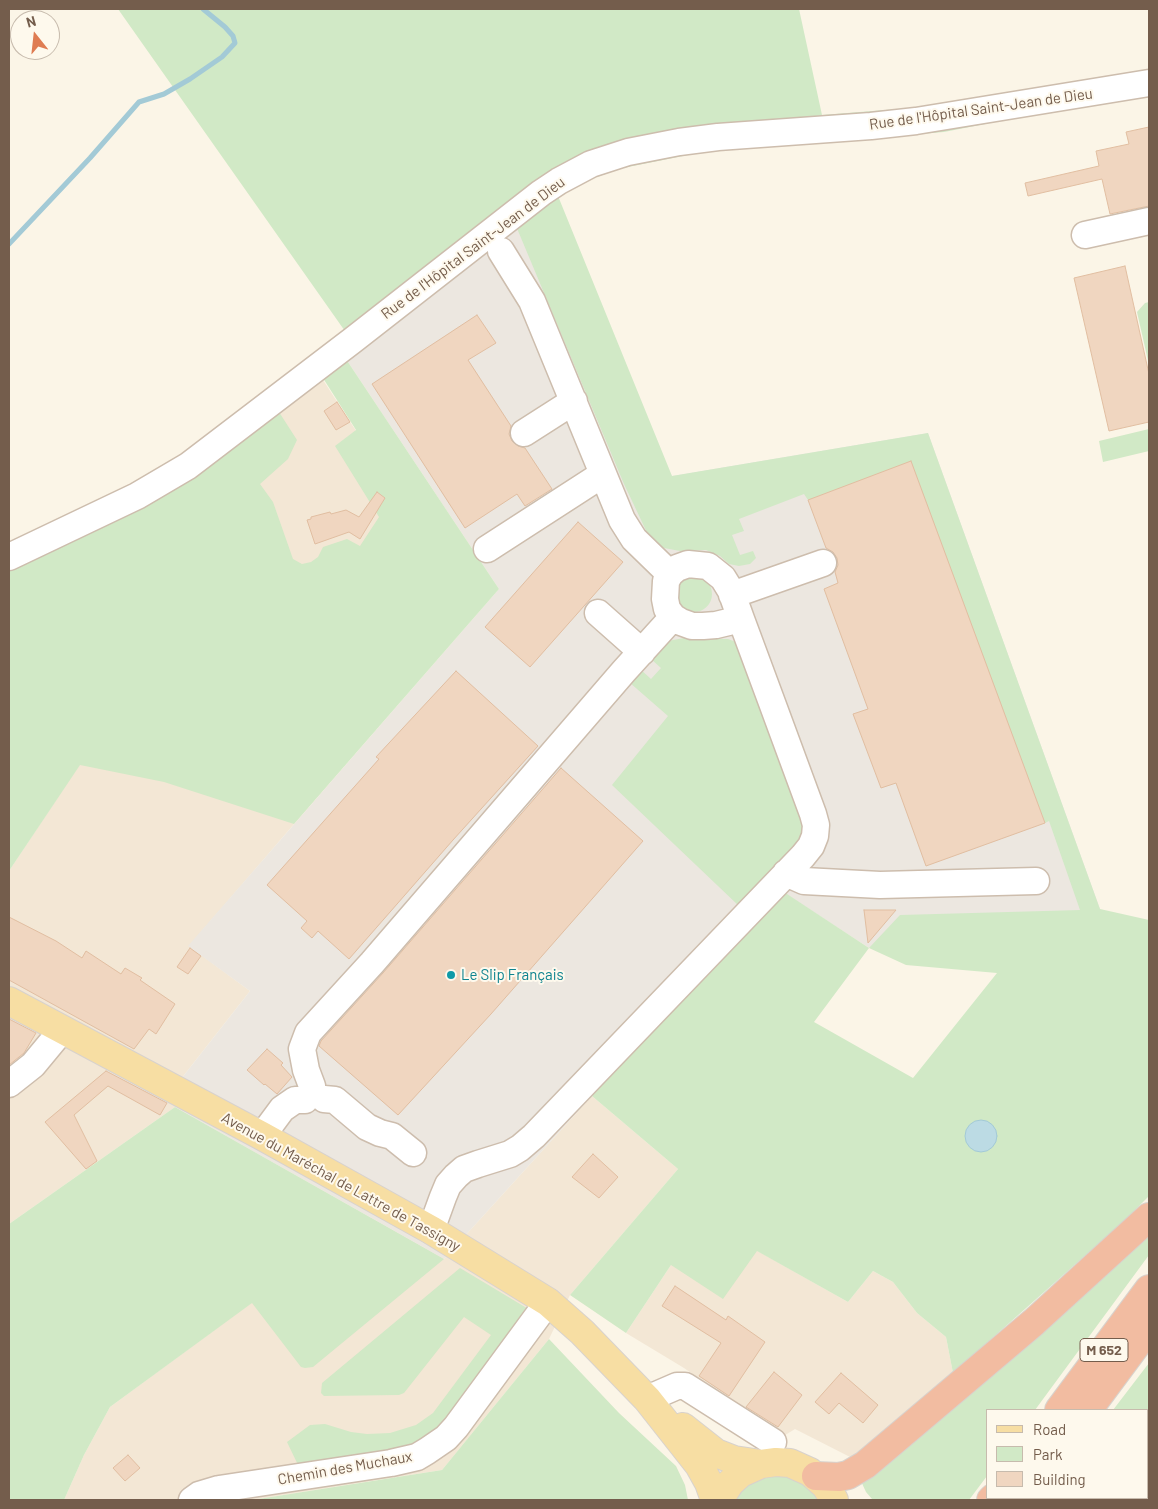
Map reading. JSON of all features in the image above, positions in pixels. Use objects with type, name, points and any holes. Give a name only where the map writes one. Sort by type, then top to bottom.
[{"type":"highway","points":[[816,1476],[838,1477],[848,1475],[865,1465],[1034,1322],[1149,1217]]},
{"type":"highway","name":"M 652","points":[[1060,1409],[1149,1289]]},
{"type":"highway","name":"M 652","points":[[1089,1409],[1149,1328]]},
{"type":"main road","name":"Avenue du Maréchal de Lattre de Tassigny","points":[[9,1001],[262,1136],[431,1230],[548,1302],[582,1332],[648,1399],[699,1465],[710,1483],[714,1500]]},
{"type":"main road","name":"Avenue du Maréchal de Lattre de Tassigny","points":[[648,1399],[716,1453],[734,1460],[767,1453]]},
{"type":"main road","name":"Avenue du Maréchal de Lattre de Tassigny","points":[[767,1453],[776,1462],[804,1468],[816,1476],[826,1486],[835,1500]]},
{"type":"main road","name":"Avenue du Maréchal de Lattre de Tassigny","points":[[719,1500],[726,1488],[736,1478],[767,1453]]},
{"type":"street","name":"Rue de l'Hôpital Saint-Jean de Dieu","points":[[9,557],[137,496],[188,466],[541,193],[591,164],[628,152],[718,136],[871,126],[916,121],[1149,83]]},
{"type":"street","points":[[1085,235],[1149,221]]},
{"type":"street","points":[[501,251],[532,301],[622,520],[634,538],[670,574]]},
{"type":"street","points":[[524,434],[574,401]]},
{"type":"street","points":[[487,549],[603,474]]},
{"type":"street","points":[[732,595],[823,563]]},
{"type":"street","points":[[431,1230],[448,1185],[456,1176],[464,1169],[510,1154],[534,1136],[811,846],[815,836],[816,825],[813,814],[741,619],[732,595],[723,578],[708,566],[688,564],[677,568],[666,581],[665,599],[667,609],[673,617],[692,626],[716,626],[741,619]]},
{"type":"street","points":[[598,613],[642,652]]},
{"type":"street","points":[[314,1095],[302,1050],[308,1033],[372,963],[673,617]]},
{"type":"street","points":[[786,873],[804,881],[880,885],[1036,881]]},
{"type":"street","points":[[9,1084],[34,1065],[62,1030]]},
{"type":"street","points":[[262,1136],[282,1109],[295,1100],[314,1095],[335,1100],[367,1126],[380,1133],[392,1136],[412,1153]]},
{"type":"street","name":"Chemin des Muchaux","points":[[192,1500],[199,1495],[219,1488],[391,1463],[417,1457],[428,1451],[442,1442],[456,1427],[548,1302]]},
{"type":"street","points":[[648,1399],[677,1386],[686,1386],[767,1453]]},
{"type":"shaded area","points":[[516,226],[672,476],[928,433],[1100,909],[869,948],[783,892],[592,1096],[444,1259],[175,1107],[197,1087],[181,1079],[250,991],[188,946],[499,589],[344,356]]},
{"type":"shaded area","points":[[312,363],[475,614],[189,946],[250,991],[181,1079],[198,1087],[175,1107],[9,1224],[9,871],[79,765],[179,464]]},
{"type":"shaded area","points":[[592,1096],[678,1169],[570,1295],[549,1339],[442,1470],[252,1500],[64,1500],[84,1455],[110,1407],[244,1308],[371,1218],[444,1259]]},
{"type":"shaded area","points":[[756,1250],[848,1302],[873,1271],[893,1282],[917,1313],[946,1337],[953,1373],[852,1458],[795,1429],[782,1437],[684,1368],[626,1333],[671,1265]]},
{"type":"green space","points":[[118,9],[799,9],[822,115],[948,105],[1149,69],[1149,92],[944,132],[703,152],[623,168],[579,183],[558,196],[672,476],[928,433],[1100,909],[1149,920],[1149,1196],[1124,1221],[953,1373],[946,1337],[917,1313],[893,1282],[873,1271],[848,1302],[757,1251],[723,1299],[671,1265],[626,1333],[570,1295],[678,1169],[592,1096],[784,892],[869,948],[900,915],[1080,910],[1049,821],[1045,823],[911,462],[808,500],[804,494],[739,519],[744,531],[732,535],[740,555],[753,551],[756,558],[750,564],[739,566],[729,564],[720,556],[706,550],[680,551],[664,548],[651,541],[624,484],[516,226],[524,191],[463,237],[410,284],[347,334]],"holes":[[[869,948],[906,965],[997,973],[913,1078],[814,1022]]]},
{"type":"green space","points":[[1149,302],[1149,365],[1137,312],[1145,303]]},
{"type":"green space","points":[[344,356],[499,589],[294,824],[164,782],[80,765],[9,871],[9,549],[279,412],[297,440],[288,459],[260,484],[273,502],[293,559],[302,564],[311,562],[318,557],[323,547],[347,539],[360,546],[379,517],[335,446],[356,430],[321,375]]},
{"type":"green space","points":[[1149,429],[1149,451],[1103,462],[1099,441]]},
{"type":"green space","points":[[694,576],[701,577],[707,581],[711,587],[711,601],[707,607],[701,611],[694,612],[687,611],[681,607],[677,601],[676,594],[677,587],[681,581],[687,577]]},
{"type":"green space","points":[[684,638],[728,639],[736,642],[741,649],[802,824],[802,837],[739,906],[612,785],[668,716],[629,682],[640,669],[651,679],[661,668],[651,659],[668,641]]},
{"type":"green space","points":[[175,1107],[444,1259],[313,1367],[301,1367],[252,1303],[110,1407],[84,1455],[64,1500],[9,1500],[9,1224]]},
{"type":"green space","points":[[1149,1231],[1149,1255],[1036,1409],[986,1409],[986,1477],[969,1500],[872,1499],[866,1492],[860,1479]]},
{"type":"green space","points":[[460,1268],[530,1310],[524,1324],[421,1449],[299,1467],[287,1442],[310,1425],[325,1424],[351,1432],[367,1434],[390,1433],[416,1425],[433,1413],[491,1335],[464,1317],[404,1393],[399,1395],[324,1396],[321,1393],[322,1383]]},
{"type":"green space","points":[[549,1339],[619,1413],[676,1466],[685,1485],[688,1500],[252,1500],[442,1470]]},
{"type":"green space","points":[[1149,1363],[1148,1410],[1114,1409]]},
{"type":"green space","points":[[773,1475],[787,1476],[801,1482],[812,1491],[818,1500],[735,1500],[746,1486],[759,1478]]},
{"type":"water","points":[[981,1120],[987,1121],[992,1125],[996,1130],[996,1142],[992,1147],[987,1151],[981,1152],[975,1151],[970,1147],[966,1142],[965,1136],[966,1130],[970,1125],[975,1121]]},
{"type":"building","points":[[1149,127],[1149,206],[1110,214],[1102,179],[1028,196],[1025,183],[1099,166],[1096,151],[1129,144],[1126,132]]},
{"type":"building","points":[[1125,266],[1149,374],[1149,422],[1109,431],[1074,278]]},
{"type":"building","points":[[477,315],[496,343],[468,360],[511,426],[509,434],[512,441],[518,446],[525,448],[552,489],[525,506],[517,494],[465,528],[372,384]]},
{"type":"building","points":[[337,402],[350,422],[336,430],[324,411]]},
{"type":"building","points":[[911,461],[1045,823],[926,866],[896,783],[881,788],[853,714],[868,709],[824,589],[838,583],[835,572],[838,565],[837,558],[833,552],[826,548],[808,500]]},
{"type":"building","points":[[377,492],[385,498],[360,539],[349,532],[315,544],[307,520],[311,519],[311,517],[330,512],[331,514],[346,510],[359,517]]},
{"type":"building","points":[[578,522],[623,562],[530,667],[485,627]]},
{"type":"building","points":[[456,671],[538,746],[349,959],[318,931],[312,938],[301,928],[307,921],[267,885],[379,759],[376,757]]},
{"type":"building","name":"Le Slip Français","points":[[561,768],[643,841],[491,1014],[398,1115],[319,1046],[321,1041],[383,973]]},
{"type":"building","points":[[864,910],[896,910],[868,943]]},
{"type":"building","points":[[9,917],[56,941],[82,958],[86,951],[121,974],[125,968],[142,978],[140,980],[175,1004],[156,1034],[149,1029],[134,1049],[9,980]]},
{"type":"building","points":[[190,948],[201,956],[188,974],[177,967]]},
{"type":"building","points":[[9,1019],[36,1033],[24,1053],[9,1065]]},
{"type":"building","points":[[267,1049],[283,1063],[281,1065],[292,1077],[277,1094],[247,1070]]},
{"type":"building","points":[[106,1071],[167,1103],[160,1115],[108,1086],[74,1115],[97,1161],[86,1169],[45,1122]]},
{"type":"building","points":[[593,1154],[618,1177],[599,1198],[572,1177]]},
{"type":"building","points":[[675,1286],[726,1320],[728,1316],[765,1342],[729,1396],[699,1376],[721,1343],[662,1306]]},
{"type":"building","points":[[774,1372],[802,1395],[778,1427],[746,1407]]},
{"type":"building","points":[[841,1373],[878,1405],[863,1423],[839,1403],[829,1414],[815,1402]]},
{"type":"building","points":[[128,1455],[140,1468],[125,1481],[113,1468]]},
{"type":"waterway","points":[[9,244],[90,158],[139,102],[164,94],[190,79],[222,57],[235,43],[233,36],[225,27],[203,9]]},
{"type":"place","name":"Le Slip Français","points":[[451,975]]}]
